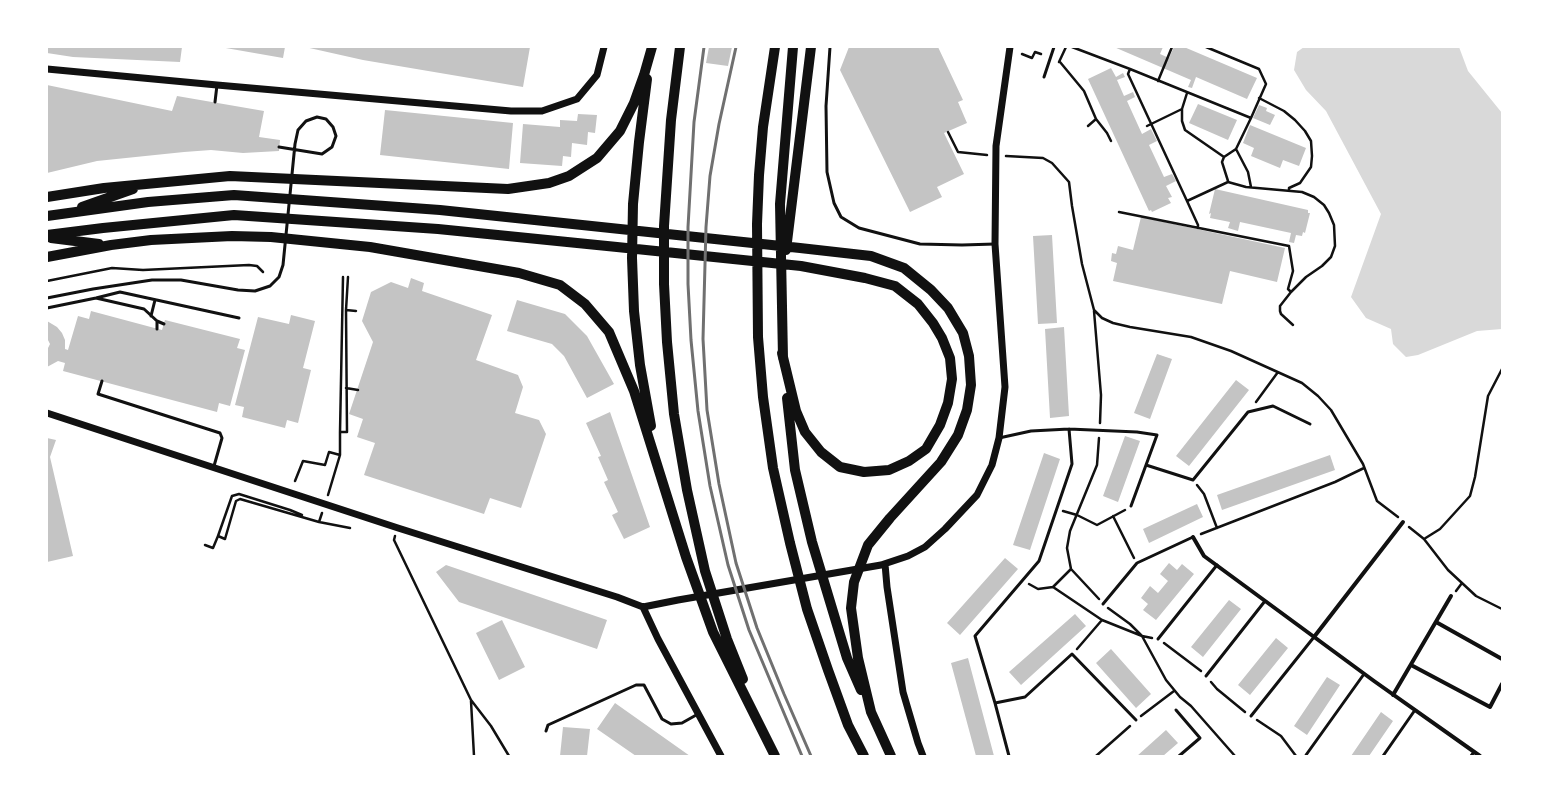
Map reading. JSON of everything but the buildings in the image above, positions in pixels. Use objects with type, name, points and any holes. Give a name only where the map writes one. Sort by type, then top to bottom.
[{"type":"main road","points":[[47,197],[104,188],[230,176],[508,189],[549,184],[569,176],[597,158],[620,130],[634,103],[652,47]]},
{"type":"main road","points":[[652,47],[638,150],[633,204],[632,258],[634,311],[640,365],[649,419],[670,508]]},
{"type":"main road","points":[[680,47],[671,120],[664,226],[664,284],[674,414],[687,490],[705,571],[727,639],[776,756]]},
{"type":"main road","points":[[775,47],[763,127],[757,217],[758,337],[763,397],[773,468],[807,609],[848,725],[864,756]]},
{"type":"main road","points":[[793,47],[780,204],[782,353],[795,470],[812,542],[847,658],[891,756]]},
{"type":"main road","points":[[781,294],[810,47]]},
{"type":"main road","points":[[63,214],[148,183]]},
{"type":"main road","points":[[63,194],[148,202]]},
{"type":"main road","points":[[47,216],[148,202],[234,195],[440,210],[800,248],[872,256],[904,268],[931,290],[948,308],[963,333],[969,356],[971,385],[967,410],[958,435],[941,462],[890,518],[868,545],[854,582],[851,608],[858,658],[871,712]]},
{"type":"main road","points":[[47,237],[103,228],[234,215],[438,230],[617,247],[801,266],[865,278],[896,286],[918,304],[933,323],[942,338],[950,358],[952,379],[948,403],[940,425],[926,449],[909,461],[889,470],[864,472],[840,467],[820,452],[805,432],[796,411],[782,353]]},
{"type":"main road","points":[[47,256],[103,228]]},
{"type":"main road","points":[[47,256],[151,240],[232,236],[271,237],[370,247],[519,273],[560,285],[585,304],[609,332],[634,391],[686,557],[713,632],[776,756]]},
{"type":"main road","points":[[47,237],[111,245]]},
{"type":"street","points":[[47,69],[511,111],[542,111],[577,99],[596,75],[604,47]]},
{"type":"street","points":[[47,413],[643,607],[883,565],[908,556],[925,547],[945,529],[977,495],[992,464],[1000,438],[1005,387],[995,244],[996,146],[1010,47]]},
{"type":"street","points":[[1314,637],[1403,522]]},
{"type":"street","points":[[1193,537],[1204,556],[1217,566],[1473,754],[1480,756]]},
{"type":"street","points":[[883,565],[903,692],[923,756]]},
{"type":"street","points":[[1393,695],[1451,596]]},
{"type":"street","points":[[643,607],[658,639],[721,756]]},
{"type":"street","points":[[1436,622],[1502,659]]},
{"type":"street","points":[[1410,665],[1490,707],[1502,684]]},
{"type":"lane","points":[[830,47],[826,106],[827,172],[834,203],[841,217],[859,228],[920,244],[995,244]]},
{"type":"lane","points":[[1044,77],[1054,47]]},
{"type":"lane","points":[[214,102],[217,85]]},
{"type":"lane","points":[[47,298],[107,286],[152,280],[181,280],[238,290],[255,291],[270,286],[279,277],[283,265],[294,152],[295,144],[298,130],[306,121],[316,117],[326,119],[336,136],[332,147],[322,154],[301,150],[294,149],[286,148],[279,147]]},
{"type":"lane","points":[[47,308],[120,292],[239,318]]},
{"type":"lane","points":[[96,298],[144,309],[157,321],[164,324]]},
{"type":"lane","points":[[152,316],[156,300]]},
{"type":"lane","points":[[157,321],[157,329]]},
{"type":"lane","points":[[102,381],[98,394],[220,433],[222,438],[214,467]]},
{"type":"lane","points":[[1146,465],[1193,480],[1248,412],[1273,406],[1310,424]]},
{"type":"lane","points":[[1000,438],[1031,431],[1069,429],[1137,432],[1157,435],[1131,506]]},
{"type":"lane","points":[[1009,756],[975,636],[1039,561],[1072,464],[1069,429]]},
{"type":"lane","points":[[1104,604],[1137,563],[1193,537]]},
{"type":"lane","points":[[1158,639],[1217,566]]},
{"type":"lane","points":[[1206,676],[1265,601]]},
{"type":"lane","points":[[1251,716],[1314,637]]},
{"type":"lane","points":[[995,703],[1025,697],[1072,654],[1136,720]]},
{"type":"lane","points":[[1306,755],[1364,674]]},
{"type":"lane","points":[[546,731],[548,725],[636,685],[644,685],[662,720],[671,724],[682,723],[698,714]]},
{"type":"lane","points":[[1176,710],[1200,738],[1179,756]]},
{"type":"lane","points":[[1383,756],[1414,710]]},
{"type":"path","points":[[1066,47],[1058,62],[1084,91],[1096,119],[1107,133],[1111,141]]},
{"type":"path","points":[[1072,47],[1251,118]]},
{"type":"path","points":[[1158,81],[1172,47]]},
{"type":"path","points":[[1206,47],[1259,69],[1266,84],[1236,149],[1224,157],[1222,162],[1228,182]]},
{"type":"path","points":[[1022,54],[1032,58],[1035,52],[1041,54]]},
{"type":"path","points":[[1130,69],[1128,74],[1198,224],[1198,228]]},
{"type":"path","points":[[1188,93],[1182,109],[1182,121],[1185,130],[1224,157]]},
{"type":"path","points":[[1259,98],[1284,111],[1305,131],[1311,141],[1311,167],[1300,183],[1289,188],[1289,191]]},
{"type":"path","points":[[1147,126],[1182,109]]},
{"type":"path","points":[[1088,126],[1096,119]]},
{"type":"path","points":[[948,132],[958,152],[980,154]]},
{"type":"path","points":[[1236,149],[1248,172],[1250,187]]},
{"type":"path","points":[[1018,156],[1043,158],[1052,163],[1069,182],[1082,264],[1094,310],[1101,395],[1097,465],[1070,531],[1068,548],[1071,569],[1104,604],[1130,624],[1142,636],[1166,680],[1235,756]]},
{"type":"path","points":[[1187,201],[1228,182],[1250,187],[1302,192],[1314,197],[1324,205],[1334,225],[1335,246],[1330,257],[1322,266],[1306,277],[1280,306],[1280,311],[1285,318],[1293,324]]},
{"type":"path","points":[[1119,212],[1289,246],[1293,271],[1288,289],[1291,292]]},
{"type":"path","points":[[47,281],[112,268],[143,270],[249,265],[257,266],[263,272]]},
{"type":"path","points":[[326,500],[340,455],[343,277]]},
{"type":"path","points":[[340,432],[347,432],[346,310],[348,277]]},
{"type":"path","points":[[346,310],[356,311]]},
{"type":"path","points":[[1094,310],[1102,318],[1113,323],[1191,337],[1231,351],[1302,383],[1318,396],[1331,410],[1364,468],[1377,501],[1424,539],[1448,570],[1476,596],[1502,609]]},
{"type":"path","points":[[1424,539],[1440,529],[1470,496],[1475,477],[1488,396],[1502,369]]},
{"type":"path","points":[[1248,412],[1278,372]]},
{"type":"path","points":[[346,388],[358,390]]},
{"type":"path","points":[[295,481],[303,461],[325,465],[329,452],[340,455]]},
{"type":"path","points":[[1193,537],[1335,482],[1364,468]]},
{"type":"path","points":[[1193,480],[1204,494],[1217,528]]},
{"type":"path","points":[[205,545],[213,548],[232,496],[239,494],[302,515]]},
{"type":"path","points":[[218,536],[225,539],[236,501],[240,499],[319,522],[350,528]]},
{"type":"path","points":[[1056,510],[1077,515],[1097,525],[1131,506]]},
{"type":"path","points":[[319,522],[324,507]]},
{"type":"path","points":[[1113,516],[1137,563]]},
{"type":"path","points":[[398,528],[394,540],[471,700],[492,726],[508,756]]},
{"type":"path","points":[[1022,581],[1038,589],[1054,587],[1071,569]]},
{"type":"path","points":[[1054,587],[1102,620],[1142,636],[1158,639],[1206,676],[1217,689],[1251,716],[1281,736],[1296,756]]},
{"type":"path","points":[[1072,654],[1102,620]]},
{"type":"path","points":[[471,700],[474,756]]},
{"type":"shaded area","points":[[1304,47],[1459,47],[1468,71],[1502,113],[1502,329],[1477,331],[1418,355],[1406,357],[1393,344],[1391,329],[1366,318],[1351,297],[1381,214],[1326,111],[1306,90],[1294,70],[1297,52]]},
{"type":"railway","points":[[704,47],[694,122],[688,227],[688,284],[691,340],[698,411],[710,486],[728,565],[749,630],[802,756]]},
{"type":"railway","points":[[736,47],[719,124],[710,176],[706,227],[703,339],[707,410],[719,484],[736,563],[757,628],[811,756]]}]
